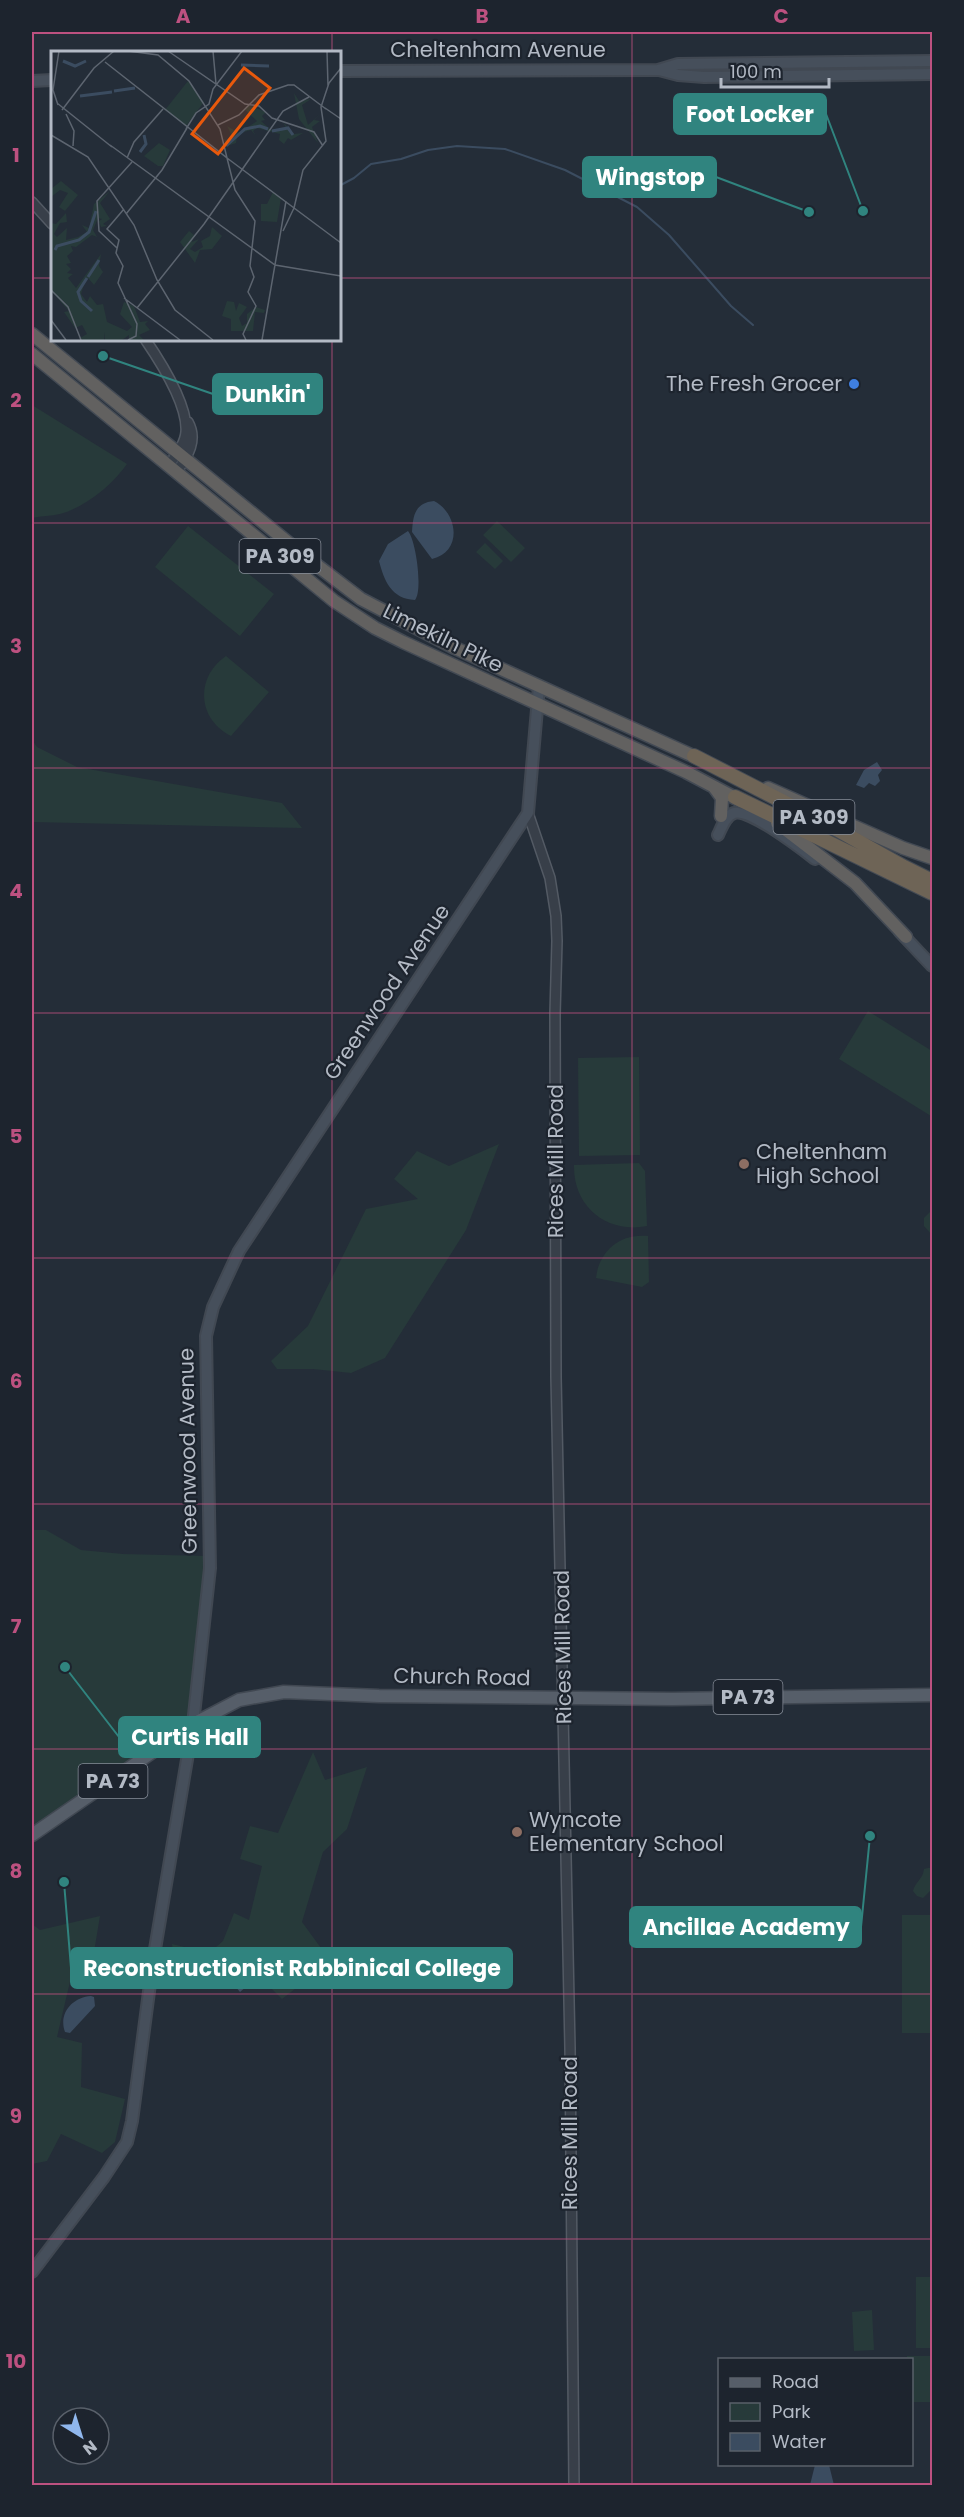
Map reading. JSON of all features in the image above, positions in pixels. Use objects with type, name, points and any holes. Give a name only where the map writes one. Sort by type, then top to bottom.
[{"type":"highway","name":"PA 309","points":[[32,334],[181,457]]},
{"type":"highway","name":"PA 309","points":[[32,354],[173,468]]},
{"type":"highway","name":"Limekiln Pike","points":[[181,457],[361,599],[455,648],[903,848],[933,858]]},
{"type":"highway","name":"Limekiln Pike","points":[[173,468],[334,601],[355,615],[403,642],[714,786],[782,826],[841,871],[906,937]]},
{"type":"highway","name":"PA 309","points":[[694,756],[933,881]]},
{"type":"highway","points":[[714,786],[722,798],[721,816]]},
{"type":"highway","name":"PA 309","points":[[735,797],[933,893]]},
{"type":"main road","name":"Cheltenham Avenue","points":[[340,71],[658,69],[678,64],[933,62]]},
{"type":"main road","name":"Cheltenham Avenue","points":[[658,69],[678,75],[704,76],[933,74]]},
{"type":"main road","points":[[32,81],[51,80]]},
{"type":"main road","name":"Greenwood Avenue","points":[[32,2272],[127,2142],[153,1961],[193,1725],[210,1568],[206,1336],[211,1313],[239,1251],[528,813],[539,686]]},
{"type":"main road","points":[[718,835],[730,815],[737,812],[746,814],[775,831],[827,869],[906,937],[933,966]]},
{"type":"main road","name":"Church Road","points":[[32,1835],[193,1725],[239,1700],[284,1692],[672,1699],[933,1695]]},
{"type":"street","points":[[32,202],[51,223]]},
{"type":"street","points":[[146,340],[173,385],[186,430],[181,457],[173,468]]},
{"type":"street","name":"Rices Mill Road","points":[[528,813],[550,878],[556,916],[556,1377],[564,1698],[574,2486]]},
{"type":"green space","points":[[32,405],[127,464],[114,480],[89,501],[60,514],[32,518]]},
{"type":"green space","points":[[497,521],[525,548],[511,562],[483,535]]},
{"type":"green space","points":[[188,526],[274,594],[240,636],[155,567]]},
{"type":"green space","points":[[485,543],[503,561],[495,569],[476,552]]},
{"type":"green space","points":[[226,656],[269,692],[231,736],[220,729],[212,719],[206,709],[204,698],[209,675]]},
{"type":"green space","points":[[32,740],[37,747],[77,767],[282,803],[302,828],[32,822]]},
{"type":"green space","points":[[868,1011],[932,1051],[931,1116],[839,1059]]},
{"type":"green space","points":[[639,1057],[640,1155],[579,1156],[578,1058]]},
{"type":"green space","points":[[499,1144],[466,1230],[385,1358],[351,1373],[313,1369],[277,1369],[271,1361],[308,1326],[366,1209],[418,1199],[394,1179],[417,1151],[449,1166]]},
{"type":"green space","points":[[639,1163],[645,1171],[647,1226],[619,1226],[595,1214],[586,1205],[575,1180],[574,1165]]},
{"type":"green space","points":[[932,1210],[932,1235],[924,1226],[924,1218]]},
{"type":"green space","points":[[648,1236],[649,1282],[642,1287],[596,1278],[601,1260],[613,1246],[628,1238]]},
{"type":"green space","points":[[32,1530],[46,1530],[81,1550],[123,1554],[206,1556],[190,1717],[32,1828]]},
{"type":"green space","points":[[313,1752],[325,1780],[367,1767],[347,1829],[323,1852],[302,1922],[321,1948],[309,1978],[282,1999],[264,1981],[257,1954],[226,1969],[174,1960],[172,1944],[209,1953],[223,1941],[234,1913],[249,1920],[262,1866],[240,1859],[250,1826],[278,1833]]},
{"type":"green space","points":[[932,1868],[932,1889],[923,1898],[917,1896],[913,1891],[924,1869]]},
{"type":"green space","points":[[902,1915],[932,1915],[932,2033],[902,2033]]},
{"type":"green space","points":[[100,1916],[94,1952],[76,1956],[57,2037],[82,2043],[81,2087],[125,2099],[115,2142],[102,2153],[61,2134],[47,2161],[32,2164],[32,1924],[40,1930]]},
{"type":"green space","points":[[916,2277],[932,2277],[932,2348],[916,2348]]},
{"type":"green space","points":[[872,2310],[874,2350],[854,2351],[852,2312]]},
{"type":"green space","points":[[907,2356],[932,2356],[932,2402],[913,2402],[913,2358],[907,2358]]},
{"type":"water","points":[[434,501],[448,514],[454,532],[449,549],[432,559],[412,532],[416,511],[423,504]]},
{"type":"water","points":[[408,531],[414,544],[418,566],[418,587],[415,600],[407,599],[394,592],[383,575],[379,561],[388,544]]},
{"type":"water","points":[[877,762],[882,770],[878,775],[880,781],[875,786],[869,783],[864,788],[856,785],[864,770]]},
{"type":"water","points":[[246,1956],[253,1960],[256,1967],[247,1986],[240,1992],[235,1986],[239,1962]]},
{"type":"water","points":[[94,1997],[95,2006],[70,2033],[65,2032],[64,2018],[69,2007],[78,1999]]},
{"type":"water","points":[[815,2466],[829,2466],[834,2485],[810,2485]]},
{"type":"waterway","points":[[340,185],[354,178],[371,164],[401,159],[428,150],[457,146],[505,149],[565,170],[637,207],[669,235],[731,306],[753,325]]},
{"type":"place","name":"Foot Locker","points":[[863,211]]},
{"type":"place","name":"Wingstop","points":[[809,212]]},
{"type":"place","name":"Dunkin'","points":[[103,356]]},
{"type":"place","name":"The Fresh Grocer","points":[[854,384]]},
{"type":"place","name":"Cheltenham High School","points":[[744,1164]]},
{"type":"place","name":"Curtis Hall","points":[[65,1667]]},
{"type":"place","name":"Wyncote Elementary School","points":[[517,1832]]},
{"type":"place","name":"Ancillae Academy","points":[[870,1836]]},
{"type":"place","name":"Reconstructionist Rabbinical College","points":[[64,1882]]}]
